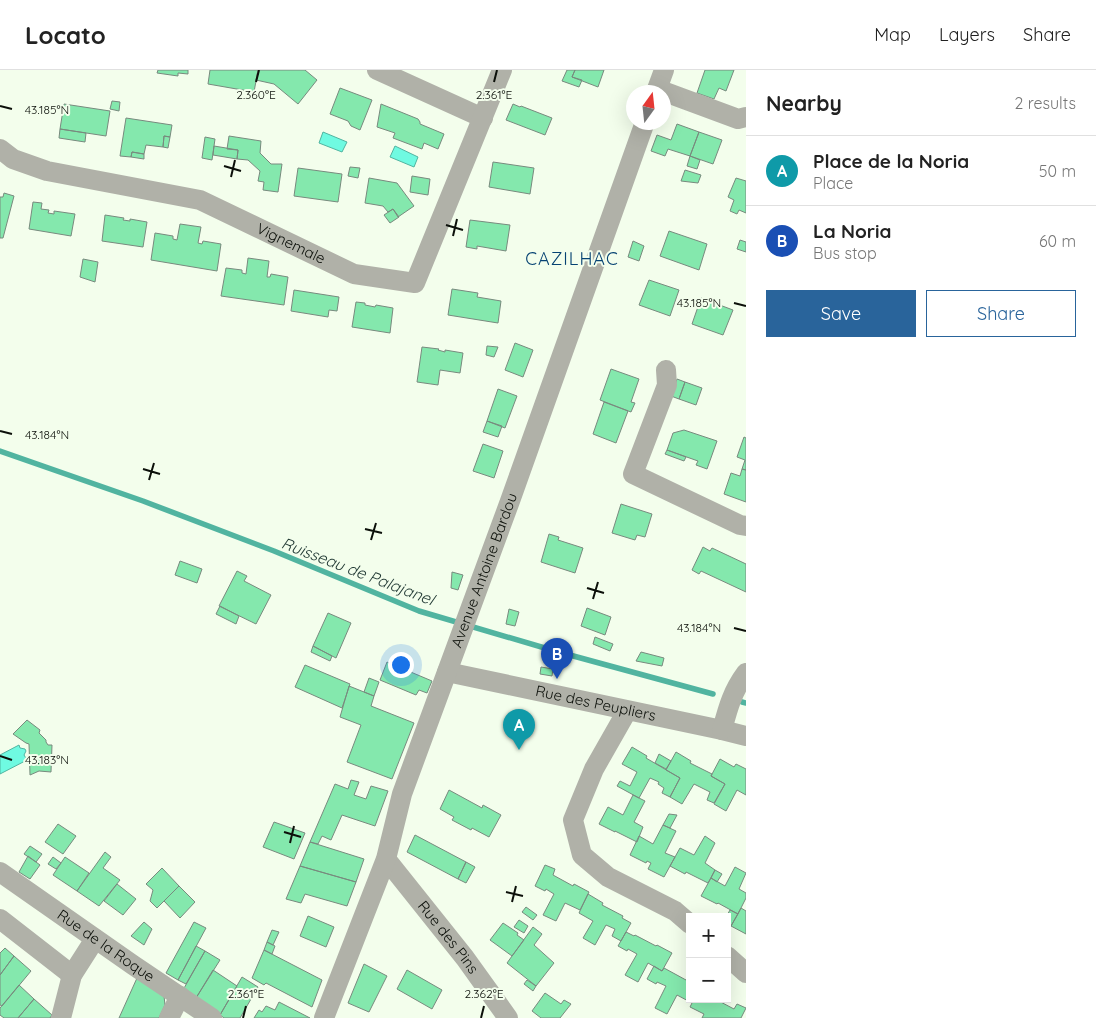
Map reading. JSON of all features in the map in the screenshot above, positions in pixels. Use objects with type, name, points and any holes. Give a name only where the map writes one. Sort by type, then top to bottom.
[{"type":"street","points":[[377,70],[482,118]]},
{"type":"street","name":"Vignemale","points":[[0,149],[13,159],[47,171],[200,200],[354,274],[414,283],[502,70]]},
{"type":"street","points":[[658,85],[664,70]]},
{"type":"street","points":[[671,96],[738,119],[746,117]]},
{"type":"street","name":"Avenue Antoine Bardou","points":[[324,1018],[386,859],[402,794],[642,130]]},
{"type":"street","points":[[666,370],[668,385],[633,474],[740,525],[746,526]]},
{"type":"street","name":"Rue des Peupliers","points":[[447,672],[746,736]]},
{"type":"street","points":[[722,730],[732,695],[745,676]]},
{"type":"street","points":[[627,711],[594,769],[573,820],[582,855],[608,878],[676,911],[686,920]]},
{"type":"street","name":"Rue des Pins","points":[[386,859],[465,958],[508,1018]]},
{"type":"street","name":"Rue de la Roque","points":[[0,872],[212,1018]]},
{"type":"street","points":[[0,919],[72,975]]},
{"type":"street","points":[[60,1018],[72,975],[95,939]]},
{"type":"street","points":[[729,958],[746,973]]},
{"type":"street","points":[[169,1018],[180,996]]},
{"type":"water","points":[[323,132],[347,142],[342,152],[319,143]]},
{"type":"water","points":[[395,146],[418,157],[414,167],[390,157]]},
{"type":"water","points":[[19,745],[20,748],[25,749],[24,755],[27,760],[0,774],[0,755]]},
{"type":"building","points":[[158,70],[188,70],[188,74],[178,73],[178,76],[157,73]]},
{"type":"building","points":[[210,70],[258,70],[254,92],[208,84]]},
{"type":"building","points":[[258,70],[305,70],[317,80],[298,104],[274,84],[256,80]]},
{"type":"building","points":[[567,70],[575,70],[572,77],[582,80],[579,87],[562,81]]},
{"type":"building","points":[[575,70],[604,70],[598,87],[572,77]]},
{"type":"building","points":[[705,70],[734,70],[726,91],[719,88],[714,99],[697,93]]},
{"type":"building","points":[[340,88],[372,100],[360,130],[351,126],[348,121],[330,114]]},
{"type":"building","points":[[112,101],[120,102],[119,111],[110,109]]},
{"type":"building","points":[[64,104],[110,111],[106,136],[60,129]]},
{"type":"building","points":[[381,104],[418,119],[420,124],[444,134],[438,149],[424,143],[422,149],[393,138],[395,133],[377,127]]},
{"type":"building","points":[[513,104],[552,118],[545,135],[506,120]]},
{"type":"building","points":[[126,118],[172,125],[170,137],[164,136],[163,147],[146,145],[144,154],[132,152],[131,157],[120,156]]},
{"type":"building","points":[[677,124],[699,132],[690,156],[668,149],[665,156],[651,151],[657,135],[671,140]]},
{"type":"building","points":[[60,129],[86,133],[85,142],[59,138]]},
{"type":"building","points":[[699,132],[722,140],[713,164],[690,156]]},
{"type":"building","points":[[164,136],[170,137],[168,148],[163,147]]},
{"type":"building","points":[[229,136],[261,141],[260,153],[271,164],[282,164],[278,192],[263,190],[264,182],[258,181],[260,171],[248,160],[237,159],[238,150],[227,149]]},
{"type":"building","points":[[205,137],[215,139],[212,160],[202,158]]},
{"type":"building","points":[[214,146],[238,150],[237,159],[213,155]]},
{"type":"building","points":[[132,152],[144,154],[144,159],[131,157]]},
{"type":"building","points":[[690,156],[700,160],[697,169],[687,166]]},
{"type":"building","points":[[493,162],[534,168],[530,194],[489,187]]},
{"type":"building","points":[[350,167],[360,168],[358,178],[348,176]]},
{"type":"building","points":[[298,168],[342,174],[338,202],[294,196]]},
{"type":"building","points":[[685,170],[701,175],[698,183],[681,181]]},
{"type":"building","points":[[412,176],[430,179],[428,195],[410,192]]},
{"type":"building","points":[[369,178],[397,183],[414,206],[398,217],[393,209],[388,212],[383,206],[365,203]]},
{"type":"building","points":[[736,178],[746,181],[746,213],[739,210],[737,214],[730,211],[734,200],[728,197]]},
{"type":"building","points":[[4,193],[14,196],[3,238],[0,238],[0,197],[3,197]]},
{"type":"building","points":[[33,202],[42,203],[41,209],[49,210],[48,213],[54,214],[54,211],[75,214],[71,236],[29,229]]},
{"type":"building","points":[[393,209],[399,217],[390,223],[384,215]]},
{"type":"building","points":[[105,215],[124,218],[123,220],[130,221],[130,219],[147,222],[143,247],[102,241]]},
{"type":"building","points":[[470,220],[510,225],[506,251],[477,246],[477,249],[466,247]]},
{"type":"building","points":[[180,224],[201,227],[198,243],[202,244],[203,241],[221,244],[217,271],[151,260],[155,233],[173,236],[173,239],[177,240]]},
{"type":"building","points":[[669,231],[707,244],[699,270],[660,256]]},
{"type":"building","points":[[740,240],[746,242],[746,252],[737,249]]},
{"type":"building","points":[[633,241],[644,246],[639,261],[628,257]]},
{"type":"building","points":[[248,258],[269,261],[267,277],[270,277],[271,274],[288,277],[284,305],[221,296],[226,268],[242,270],[242,273],[246,274]]},
{"type":"building","points":[[83,259],[98,262],[95,282],[80,277]]},
{"type":"building","points":[[649,280],[679,290],[670,316],[639,305]]},
{"type":"building","points":[[452,289],[478,293],[477,297],[501,301],[498,323],[448,315]]},
{"type":"building","points":[[294,290],[339,297],[337,311],[329,310],[328,317],[291,311]]},
{"type":"building","points":[[701,298],[733,310],[723,335],[692,324]]},
{"type":"building","points":[[356,302],[375,307],[376,305],[393,308],[390,333],[352,327]]},
{"type":"building","points":[[515,343],[533,350],[523,377],[505,370]]},
{"type":"building","points":[[487,346],[498,347],[494,357],[486,355]]},
{"type":"building","points":[[422,347],[439,349],[445,352],[445,350],[463,353],[460,373],[440,370],[438,385],[417,382]]},
{"type":"building","points":[[611,369],[639,379],[631,402],[635,403],[631,412],[600,400]]},
{"type":"building","points":[[677,379],[685,382],[679,399],[671,396]]},
{"type":"building","points":[[685,382],[702,388],[696,405],[679,399]]},
{"type":"building","points":[[498,389],[517,396],[505,428],[487,421]]},
{"type":"building","points":[[604,402],[628,411],[616,443],[593,434]]},
{"type":"building","points":[[487,421],[502,426],[498,437],[483,432]]},
{"type":"building","points":[[684,430],[717,441],[707,469],[696,465],[698,461],[667,450],[673,433]]},
{"type":"building","points":[[744,437],[746,438],[746,470],[742,469],[745,460],[737,457]]},
{"type":"building","points":[[483,444],[503,451],[494,478],[473,471]]},
{"type":"building","points":[[667,450],[686,457],[684,461],[665,454]]},
{"type":"building","points":[[742,469],[746,470],[746,502],[724,494],[731,473],[740,476]]},
{"type":"building","points":[[621,504],[652,514],[645,537],[637,535],[635,540],[612,533]]},
{"type":"building","points":[[549,534],[559,537],[558,540],[583,548],[575,573],[541,562]]},
{"type":"building","points":[[703,547],[710,551],[712,548],[746,564],[746,592],[701,571],[699,574],[692,570]]},
{"type":"building","points":[[180,561],[202,569],[197,583],[175,575]]},
{"type":"building","points":[[237,571],[247,576],[244,581],[271,595],[256,624],[219,606]]},
{"type":"building","points":[[452,572],[463,575],[458,590],[451,588]]},
{"type":"building","points":[[220,606],[239,616],[236,624],[216,614]]},
{"type":"building","points":[[587,608],[611,617],[605,635],[581,626]]},
{"type":"building","points":[[509,609],[519,612],[515,626],[506,624]]},
{"type":"building","points":[[328,613],[351,623],[336,658],[313,646]]},
{"type":"building","points":[[595,637],[613,644],[610,651],[593,644]]},
{"type":"building","points":[[313,646],[332,656],[330,661],[311,652]]},
{"type":"building","points":[[641,652],[664,658],[662,666],[636,661]]},
{"type":"building","points":[[387,662],[432,681],[427,693],[419,690],[416,695],[380,680]]},
{"type":"building","points":[[305,665],[350,684],[342,708],[295,687]]},
{"type":"building","points":[[541,667],[553,669],[552,676],[540,674]]},
{"type":"building","points":[[369,678],[379,682],[374,696],[364,692]]},
{"type":"building","points":[[349,686],[374,696],[371,706],[414,723],[392,779],[347,762],[361,725],[340,717]]},
{"type":"building","points":[[27,720],[40,730],[39,733],[48,745],[52,745],[51,772],[39,771],[30,775],[29,744],[13,734]]},
{"type":"building","points":[[632,747],[647,756],[646,758],[680,778],[670,797],[662,793],[664,788],[658,784],[659,782],[650,778],[639,798],[617,786],[620,781],[630,786],[637,772],[622,764]]},
{"type":"building","points":[[676,752],[691,761],[690,763],[712,774],[711,776],[725,784],[714,803],[707,800],[710,792],[694,784],[682,804],[670,797],[680,778],[666,770]]},
{"type":"building","points":[[659,754],[671,761],[666,769],[655,763]]},
{"type":"building","points":[[720,759],[734,767],[736,764],[746,769],[746,795],[737,790],[726,811],[714,804],[725,784],[711,776]]},
{"type":"building","points":[[351,780],[359,782],[354,795],[366,799],[371,786],[388,791],[375,826],[342,815],[331,840],[322,836],[318,844],[310,842],[335,784],[348,789]]},
{"type":"building","points":[[449,790],[482,808],[483,805],[501,815],[489,837],[452,820],[454,817],[440,809]]},
{"type":"building","points":[[633,795],[645,801],[634,822],[643,827],[637,842],[599,824],[608,807],[623,815]]},
{"type":"building","points":[[669,814],[677,815],[670,828],[663,825]]},
{"type":"building","points":[[274,822],[305,833],[294,859],[263,847]]},
{"type":"building","points":[[58,824],[76,836],[63,854],[45,842]]},
{"type":"building","points":[[663,825],[676,831],[665,853],[675,857],[664,877],[648,869],[651,863],[647,861],[646,863],[630,855],[639,836],[653,844]]},
{"type":"building","points":[[415,835],[466,862],[458,879],[407,852]]},
{"type":"building","points":[[705,836],[715,843],[705,863],[715,870],[708,883],[670,866],[680,848],[694,855]]},
{"type":"building","points":[[310,842],[364,859],[356,882],[300,866]]},
{"type":"building","points":[[30,846],[42,854],[36,862],[24,854]]},
{"type":"building","points":[[105,852],[111,857],[103,868],[120,880],[99,906],[77,891]]},
{"type":"building","points":[[28,856],[40,865],[30,879],[19,872]]},
{"type":"building","points":[[53,857],[61,863],[56,869],[48,864]]},
{"type":"building","points":[[65,857],[89,873],[77,891],[53,875]]},
{"type":"building","points":[[466,862],[475,867],[466,883],[458,879]]},
{"type":"building","points":[[545,865],[555,869],[553,875],[589,892],[580,910],[565,903],[556,921],[543,915],[554,894],[546,889],[545,891],[535,886]]},
{"type":"building","points":[[300,866],[356,882],[347,906],[305,894],[301,903],[286,899]]},
{"type":"building","points":[[735,867],[746,873],[739,889],[746,893],[746,898],[738,914],[701,896],[711,878],[725,886]]},
{"type":"building","points":[[162,868],[179,886],[157,908],[150,901],[153,890],[146,884]]},
{"type":"building","points":[[715,870],[722,874],[717,882],[711,878]]},
{"type":"building","points":[[117,884],[136,899],[123,915],[104,901]]},
{"type":"building","points":[[179,886],[195,902],[180,918],[164,901]]},
{"type":"building","points":[[588,894],[631,923],[621,941],[612,936],[615,929],[606,925],[595,945],[583,938],[593,921],[579,913]]},
{"type":"building","points":[[526,907],[537,915],[533,920],[522,912]]},
{"type":"building","points":[[741,908],[746,911],[746,934],[731,926]]},
{"type":"building","points":[[730,910],[738,914],[731,926],[731,913],[728,913]]},
{"type":"building","points":[[308,916],[334,927],[326,947],[300,936]]},
{"type":"building","points":[[519,920],[528,926],[524,933],[514,927]]},
{"type":"building","points":[[144,922],[152,929],[144,945],[131,936]]},
{"type":"building","points":[[194,922],[206,928],[178,980],[166,973]]},
{"type":"building","points":[[503,923],[518,933],[517,935],[524,940],[512,956],[490,940]]},
{"type":"building","points":[[533,927],[542,934],[534,945],[554,963],[536,986],[507,963]]},
{"type":"building","points":[[272,930],[279,932],[273,945],[267,942]]},
{"type":"building","points":[[626,932],[672,953],[662,971],[648,963],[638,982],[625,975],[637,954],[618,946]]},
{"type":"building","points":[[267,942],[275,946],[272,954],[264,950]]},
{"type":"building","points":[[196,946],[205,951],[186,984],[178,980]]},
{"type":"building","points":[[5,948],[14,956],[0,975],[0,953]]},
{"type":"building","points":[[264,950],[322,980],[312,1007],[266,983],[264,985],[252,978]]},
{"type":"building","points":[[205,951],[220,960],[196,998],[183,990]]},
{"type":"building","points":[[14,956],[31,971],[2,1006],[0,1005],[0,975]]},
{"type":"building","points":[[364,964],[387,976],[369,1012],[348,1003]]},
{"type":"building","points":[[654,966],[662,971],[664,968],[686,980],[686,1000],[677,995],[667,1014],[655,1008],[666,986],[657,982],[656,984],[647,979]]},
{"type":"building","points":[[213,970],[237,986],[220,1015],[196,998]]},
{"type":"building","points":[[407,970],[442,990],[432,1009],[397,989]]},
{"type":"building","points":[[242,977],[258,987],[240,1018],[224,1018],[220,1015]]},
{"type":"building","points":[[137,978],[164,996],[165,1005],[159,1018],[119,1018]]},
{"type":"building","points":[[527,980],[536,986],[533,991],[524,984]]},
{"type":"building","points":[[19,985],[34,999],[18,1018],[4,1018],[0,1015],[0,1008]]},
{"type":"building","points":[[545,993],[561,1004],[564,1000],[571,1004],[560,1018],[541,1018],[532,1011]]},
{"type":"building","points":[[34,999],[52,1015],[50,1018],[18,1018]]},
{"type":"building","points":[[279,1002],[310,1018],[254,1018],[259,1010],[262,1012],[266,1006],[275,1010]]},
{"type":"building","points":[[692,1003],[723,1003],[734,1009],[737,1004],[746,1008],[741,1018],[702,1018],[704,1014],[690,1007]]},
{"type":"waterway","name":"Ruisseau de Palajanel","points":[[0,451],[143,501],[274,551],[419,611],[555,651],[713,694]]},
{"type":"waterway","name":"Ruisseau de Palajanel","points":[[742,702],[746,703]]},
{"type":"place","name":"La Noria","points":[[557,679]]},
{"type":"place","name":"Place de la Noria","points":[[519,750]]},
{"type":"district","name":"CAZILHAC","points":[[572,259]]}]
